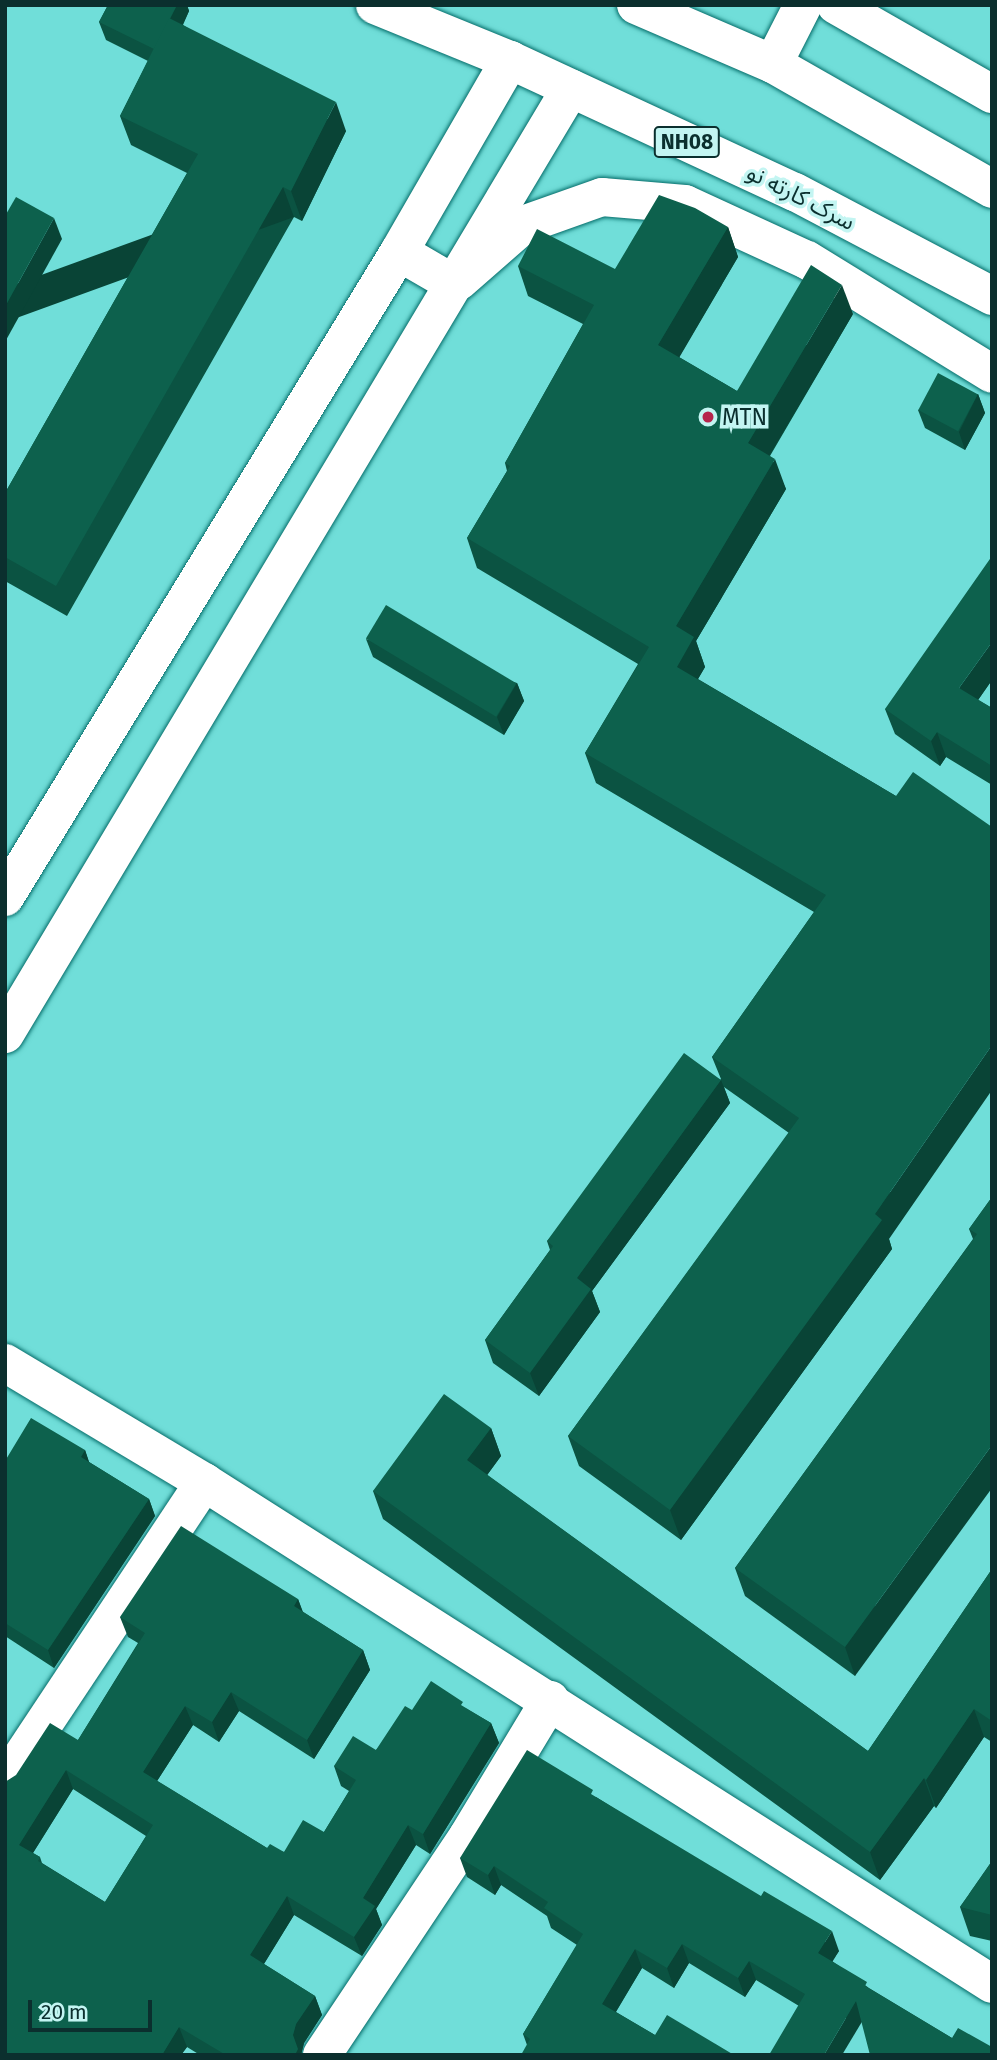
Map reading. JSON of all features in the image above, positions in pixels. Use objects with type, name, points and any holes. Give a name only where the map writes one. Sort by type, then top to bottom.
[{"type":"main road","name":"سرک کارته نو","points":[[375,5],[510,60],[795,192],[992,296]]},
{"type":"main road","points":[[636,5],[774,64],[992,188]]},
{"type":"main road","points":[[774,64],[803,5]]},
{"type":"main road","points":[[836,5],[992,94]]},
{"type":"main road","points":[[5,897],[399,252],[510,60]]},
{"type":"main road","points":[[5,1034],[571,88]]},
{"type":"main road","points":[[454,284],[523,225],[602,197],[685,204],[807,260],[992,374]]},
{"type":"main road","points":[[399,252],[454,284]]},
{"type":"main road","points":[[5,1363],[204,1482],[992,1984]]},
{"type":"main road","points":[[5,1782],[204,1482]]},
{"type":"main road","points":[[322,2055],[468,1836],[550,1700]]},
{"type":"building","points":[[108,5],[177,5],[154,49],[99,22]]},
{"type":"building","points":[[169,18],[336,102],[291,191],[283,187],[56,586],[5,557],[5,493],[198,154],[120,116]]},
{"type":"building","points":[[659,195],[695,208],[728,227],[658,345],[737,391],[811,265],[842,285],[748,443],[775,459],[676,626],[694,637],[677,667],[896,796],[913,772],[992,827],[992,1045],[875,1214],[882,1220],[670,1510],[568,1436],[799,1118],[712,1057],[826,895],[585,753],[649,647],[467,538],[510,466],[505,463],[594,305],[518,266],[537,229],[615,269]]},
{"type":"building","points":[[16,197],[54,218],[5,307],[5,216]]},
{"type":"building","points":[[938,373],[978,394],[958,431],[918,410]]},
{"type":"building","points":[[992,556],[992,642],[959,688],[992,708],[992,766],[937,732],[931,741],[885,709]]},
{"type":"building","points":[[386,605],[516,683],[496,717],[366,638]]},
{"type":"building","points":[[684,1053],[721,1080],[577,1278],[591,1289],[530,1373],[485,1340],[553,1246],[547,1241]]},
{"type":"building","points":[[992,1197],[992,1445],[845,1647],[735,1568],[977,1234],[969,1229]]},
{"type":"building","points":[[444,1394],[491,1428],[467,1460],[868,1751],[992,1569],[992,1721],[974,1709],[926,1780],[924,1778],[870,1852],[373,1491]]},
{"type":"building","points":[[31,1418],[85,1450],[81,1457],[149,1499],[48,1650],[5,1623],[5,1461]]},
{"type":"building","points":[[181,1526],[298,1599],[294,1606],[363,1650],[307,1740],[231,1692],[212,1722],[185,1706],[143,1772],[267,1848],[270,1844],[284,1852],[303,1820],[324,1832],[356,1780],[334,1766],[353,1736],[376,1750],[405,1706],[412,1710],[431,1681],[463,1702],[461,1705],[491,1723],[423,1834],[408,1825],[363,1898],[375,1906],[354,1937],[287,1896],[250,1955],[315,1996],[296,2024],[293,2035],[298,2049],[295,2055],[226,2055],[179,2027],[162,2055],[5,2055],[5,1782],[16,1775],[50,1723],[78,1740],[145,1633],[120,1617]],"holes":[[[66,1770],[153,1825],[105,1902],[38,1861],[40,1857],[19,1845]]]},
{"type":"building","points":[[527,1750],[593,1790],[591,1794],[761,1896],[764,1891],[832,1931],[818,1953],[867,1982],[865,1986],[952,2038],[958,2028],[992,2047],[992,2055],[870,2055],[856,2001],[824,2055],[769,2055],[805,1994],[749,1961],[738,1978],[682,1944],[667,1968],[635,1949],[602,2004],[655,2035],[667,2015],[734,2055],[521,2055],[530,2039],[523,2034],[583,1934],[544,1908],[548,1902],[494,1866],[488,1875],[460,1858]]},
{"type":"building","points":[[992,1861],[992,1915],[960,1907]]},
{"type":"place","name":"MTN","points":[[708,417]]}]
